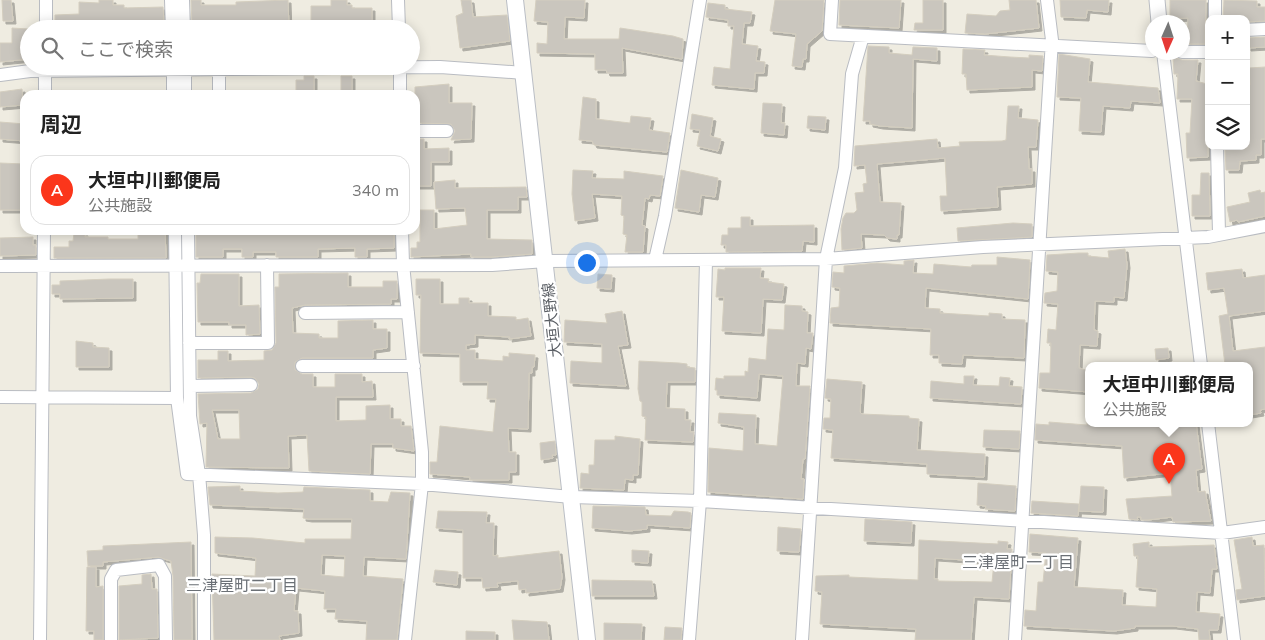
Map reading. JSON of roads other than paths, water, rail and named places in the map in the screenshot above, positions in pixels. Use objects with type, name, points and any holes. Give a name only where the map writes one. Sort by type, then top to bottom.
[{"type":"main road","name":"大垣大野線","points":[[515,0],[546,261],[587,640]]},
{"type":"street","points":[[46,0],[46,20]]},
{"type":"street","points":[[172,0],[172,20]]},
{"type":"street","points":[[183,0],[184,20]]},
{"type":"street","points":[[398,0],[399,20]]},
{"type":"street","points":[[655,260],[665,216],[700,0]]},
{"type":"street","points":[[832,0],[830,34],[1145,51]]},
{"type":"street","points":[[1015,640],[1038,244],[1052,45],[1047,0]]},
{"type":"street","points":[[1157,0],[1158,15]]},
{"type":"street","points":[[1215,0],[1215,15]]},
{"type":"street","points":[[1250,30],[1265,29]]},
{"type":"street","points":[[802,640],[826,259],[845,168],[852,74],[863,36]]},
{"type":"street","points":[[1190,52],[1205,52]]},
{"type":"street","points":[[1164,60],[1201,362]]},
{"type":"street","points":[[420,66],[524,73]]},
{"type":"street","points":[[0,75],[20,72]]},
{"type":"street","points":[[45,75],[45,90]]},
{"type":"street","points":[[174,90],[177,75]]},
{"type":"street","points":[[181,75],[184,90]]},
{"type":"street","points":[[219,75],[219,90]]},
{"type":"street","points":[[400,75],[400,90]]},
{"type":"street","points":[[420,131],[447,131]]},
{"type":"street","points":[[1217,150],[1219,234]]},
{"type":"street","points":[[0,266],[492,265],[546,261],[826,259],[1038,244],[1208,238],[1219,234],[1265,226]]},
{"type":"street","points":[[40,640],[44,235]]},
{"type":"street","points":[[176,235],[182,265],[190,343],[190,416],[199,474],[204,535],[204,640]]},
{"type":"street","points":[[187,235],[182,265],[177,398],[186,474],[422,484],[572,497],[700,501],[1222,533],[1265,527]]},
{"type":"street","points":[[402,235],[403,264],[422,452],[422,484],[405,640]]},
{"type":"street","points":[[689,640],[700,501],[706,261]]},
{"type":"street","points":[[190,343],[268,343],[267,265]]},
{"type":"street","points":[[305,313],[408,312]]},
{"type":"street","points":[[302,366],[414,366]]},
{"type":"street","points":[[190,386],[251,385]]},
{"type":"street","points":[[0,397],[177,398]]},
{"type":"street","points":[[1209,427],[1234,640]]},
{"type":"street","points":[[112,640],[112,580],[116,570],[159,565],[165,576],[166,640]]},
{"type":"place","name":"大垣中川郵便局","points":[[1169,484]]},
{"type":"district","name":"三津屋町一丁目","points":[[1018,562]]},
{"type":"district","name":"三津屋町二丁目","points":[[242,585]]}]
